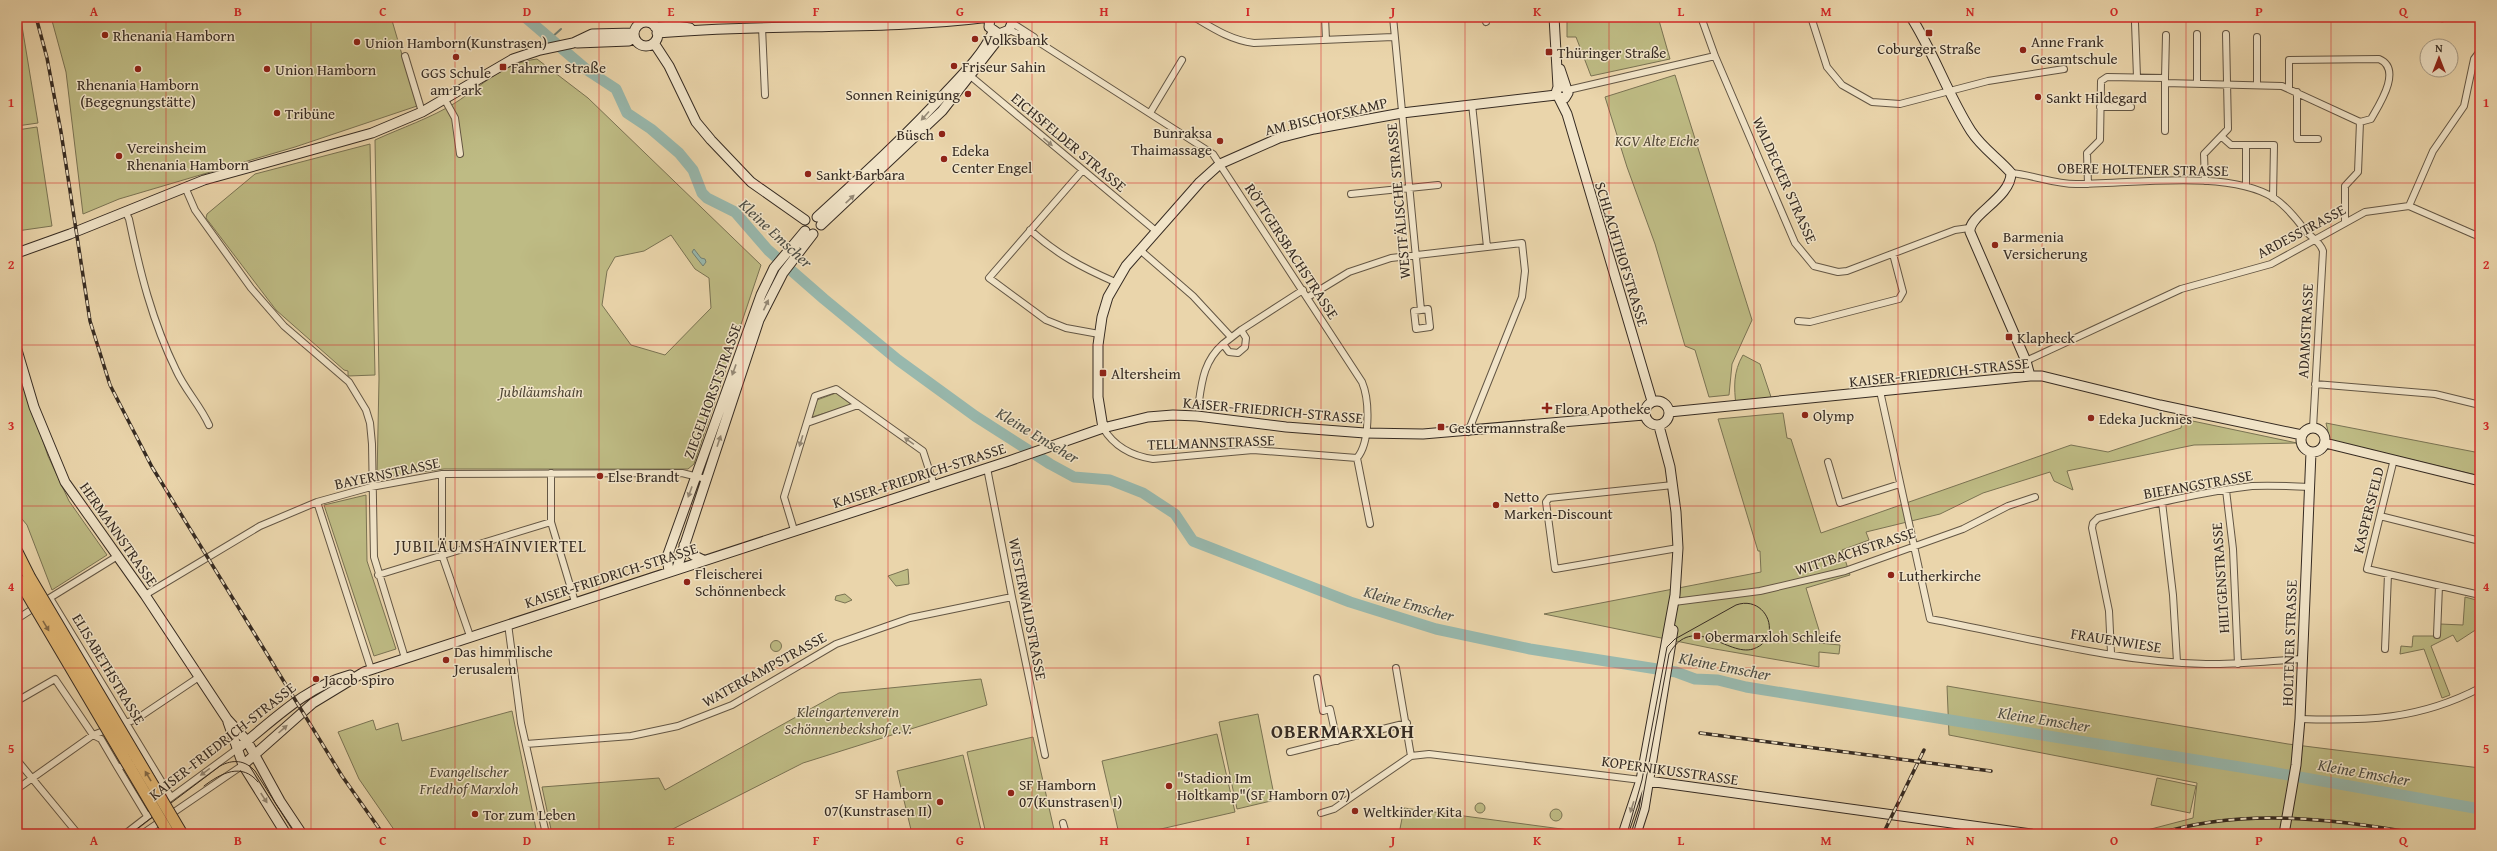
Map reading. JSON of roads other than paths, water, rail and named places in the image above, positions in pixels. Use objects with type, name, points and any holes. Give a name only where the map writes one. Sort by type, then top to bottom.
[{"type":"highway","points":[[17,552],[22,577],[169,834]]},
{"type":"highway","points":[[22,577],[182,834]]},
{"type":"street","points":[[1194,17],[1222,34],[1244,42],[1393,37]]},
{"type":"street","points":[[1325,17],[1326,40]]},
{"type":"street","name":"WESTFÄLISCHE STRASSE","points":[[1393,17],[1393,37],[1402,112],[1421,310]]},
{"type":"street","name":"SCHLACHTHOFSTRASSE","points":[[1554,17],[1557,58],[1562,92],[1570,126],[1652,402]]},
{"type":"street","name":"WALDECKER STRASSE","points":[[1701,17],[1715,56],[1795,243],[1814,266],[1838,272],[1847,271],[1955,230],[1969,228]]},
{"type":"street","points":[[1811,17],[1827,67],[1842,84],[1859,96],[1872,102],[1900,104],[2022,74],[2064,69]]},
{"type":"street","points":[[1911,17],[1935,58],[1971,131],[1983,147],[2011,173],[2003,192],[1969,228],[2026,361],[2030,376]]},
{"type":"street","points":[[17,253],[185,187],[248,167],[372,133],[422,112],[445,100],[490,70],[513,59],[548,48],[638,26],[656,30],[699,30],[953,21],[993,27],[1011,23]]},
{"type":"street","name":"RÖTTGERSBACHSTRASSE","points":[[1011,23],[1213,154],[1308,297],[1362,382],[1366,392],[1367,407],[1365,433]]},
{"type":"street","points":[[2135,24],[2137,77]]},
{"type":"street","points":[[638,26],[639,44],[651,44]]},
{"type":"street","points":[[762,27],[765,95]]},
{"type":"street","name":"ZIEGELHORSTSTRASSE","points":[[673,570],[667,557],[761,295],[774,268],[788,250],[809,232],[819,231],[819,222],[942,111],[986,45],[993,27]]},
{"type":"street","points":[[651,44],[656,30]]},
{"type":"street","points":[[2197,34],[2197,84]]},
{"type":"street","points":[[2205,180],[2204,154],[2228,130],[2226,34]]},
{"type":"street","points":[[2165,131],[2166,35]]},
{"type":"street","points":[[2257,37],[2258,84]]},
{"type":"street","points":[[651,44],[669,66],[696,122],[711,140],[751,182],[805,220]]},
{"type":"street","points":[[2480,51],[2474,59],[2464,106],[2433,151],[2408,206],[2480,237]]},
{"type":"street","points":[[405,56],[422,112]]},
{"type":"street","name":"AM BISCHOFSKAMP","points":[[1103,428],[1098,397],[1099,334],[1102,317],[1115,282],[1156,231],[1200,182],[1220,164],[1279,138],[1402,112],[1562,92],[1715,56]]},
{"type":"street","points":[[2088,184],[2087,153],[2100,140],[2101,81],[2107,77],[2137,77],[2197,84],[2258,84],[2289,89],[2360,122],[2371,119],[2388,88],[2389,77],[2386,64],[2379,59],[2289,60],[2289,89]]},
{"type":"street","points":[[1150,113],[1182,60]]},
{"type":"street","name":"EICHSFELDER STRASSE","points":[[967,73],[1082,171],[1156,231]]},
{"type":"street","points":[[2297,92],[2297,139],[2318,139]]},
{"type":"street","points":[[445,100],[455,118],[460,154]]},
{"type":"street","points":[[1472,104],[1486,247]]},
{"type":"street","points":[[2100,107],[2131,107]]},
{"type":"street","points":[[2345,221],[2345,186],[2358,172],[2360,122]]},
{"type":"street","points":[[2222,136],[2231,145],[2274,145],[2273,198]]},
{"type":"street","name":"OBERE HOLTENER STRASSE","points":[[2246,145],[2246,186]]},
{"type":"street","points":[[1082,171],[989,278],[1046,320],[1062,326],[1099,334]]},
{"type":"street","name":"OBERE HOLTENER STRASSE","points":[[2011,173],[2059,183],[2088,184],[2205,180],[2246,186],[2273,198],[2294,216],[2315,240]]},
{"type":"street","points":[[1351,194],[1438,185]]},
{"type":"street","points":[[185,187],[195,210],[251,288],[284,326],[341,375],[358,395],[370,423],[374,557],[378,575],[405,658]]},
{"type":"street","name":"ARDESSTRASSE","points":[[2026,361],[2181,289],[2272,264],[2345,221],[2365,212],[2408,206]]},
{"type":"street","points":[[125,211],[129,219],[141,280],[155,323],[176,372],[189,394],[203,411],[209,425]]},
{"type":"street","points":[[805,220],[812,216],[819,222]]},
{"type":"street","points":[[805,220],[804,223],[809,232]]},
{"type":"street","points":[[1030,230],[1052,250],[1076,265],[1115,282]]},
{"type":"street","name":"ZIEGELHORSTSTRASSE","points":[[673,570],[684,545],[759,320],[783,273],[796,255],[809,232]]},
{"type":"street","name":"ADAMSTRASSE","points":[[2313,428],[2323,251],[2321,244],[2315,240]]},
{"type":"street","points":[[1308,297],[1349,272],[1391,258],[1522,243],[1525,271],[1522,298],[1468,432]]},
{"type":"street","points":[[17,250],[42,244]]},
{"type":"street","points":[[1140,250],[1193,296],[1231,337]]},
{"type":"street","points":[[1798,321],[1810,322],[1899,299],[1903,292],[1893,254]]},
{"type":"street","points":[[1199,401],[1204,373],[1212,354],[1231,337],[1303,290]]},
{"type":"street","points":[[1222,344],[1229,352],[1242,351],[1246,343],[1241,330]]},
{"type":"street","name":"HERMANNSTRASSE","points":[[17,350],[34,407],[65,482],[116,557],[145,594],[198,677],[227,719],[247,741],[302,834]]},
{"type":"street","name":"KAISER-FRIEDRICH-STRASSE","points":[[1669,412],[2042,376],[2160,405],[2302,435]]},
{"type":"street","points":[[2315,384],[2435,394],[2480,405]]},
{"type":"street","points":[[794,530],[784,497],[815,396],[836,389],[923,451],[934,485]]},
{"type":"street","points":[[1880,391],[1914,546]]},
{"type":"street","points":[[1652,402],[1662,402],[1669,412],[1668,419],[1659,426],[1651,424],[1644,415],[1646,407],[1652,402]]},
{"type":"street","points":[[807,423],[858,405]]},
{"type":"street","name":"KAISER-FRIEDRICH-STRASSE","points":[[125,834],[237,749],[301,697],[319,686],[336,679],[367,671],[470,636],[1054,446],[1103,428],[1148,417],[1197,416],[1286,427],[1365,433],[1468,432],[1644,415]]},
{"type":"street","points":[[1636,834],[1644,809],[1644,780],[1666,657],[1674,602],[1678,548],[1673,485],[1659,426]]},
{"type":"street","name":"TELLMANNSTRASSE","points":[[1103,428],[1118,446],[1140,457],[1153,459],[1253,450],[1357,458]]},
{"type":"street","points":[[2313,428],[2323,433],[2325,443],[2318,451],[2312,452],[2302,446],[2302,435],[2306,430],[2313,428]]},
{"type":"street","points":[[1365,433],[1364,448],[1357,458],[1370,524]]},
{"type":"street","points":[[2325,443],[2480,481]]},
{"type":"street","name":"HOLTENER STRASSE","points":[[2284,834],[2296,765],[2300,719],[2301,659],[2312,452]]},
{"type":"street","name":"KASPERSFELD","points":[[2394,459],[2367,569],[2480,596]]},
{"type":"street","points":[[1828,462],[1840,503],[1900,484]]},
{"type":"street","name":"WESTERWALDSTRASSE","points":[[987,468],[1045,755]]},
{"type":"street","points":[[551,473],[551,522],[575,602]]},
{"type":"street","name":"BAYERNSTRASSE","points":[[145,594],[260,526],[317,502],[371,487],[442,474],[682,473],[706,479]]},
{"type":"street","points":[[442,474],[442,555],[470,636]]},
{"type":"street","points":[[1673,485],[1549,498],[1546,502],[1555,569],[1678,548]]},
{"type":"street","name":"BIEFANGSTRASSE","points":[[2111,653],[2109,611],[2093,523],[2098,518],[2162,502],[2226,490],[2274,486],[2310,487]]},
{"type":"street","name":"HILTGENSTRASSE","points":[[2226,490],[2233,549],[2238,664]]},
{"type":"street","name":"WITTBACHSTRASSE","points":[[1674,602],[1725,597],[1812,581],[1963,529],[2008,506],[2035,497]]},
{"type":"street","points":[[317,502],[367,671]]},
{"type":"street","points":[[2162,502],[2174,595],[2176,662]]},
{"type":"street","points":[[2380,516],[2480,541]]},
{"type":"street","points":[[378,575],[551,522]]},
{"type":"street","points":[[684,545],[693,555],[703,560]]},
{"type":"street","name":"FRAUENWIESE","points":[[1914,546],[1930,619],[2111,653],[2176,662],[2238,664],[2301,659]]},
{"type":"street","points":[[17,619],[116,557]]},
{"type":"street","points":[[2385,649],[2388,574]]},
{"type":"street","points":[[2437,635],[2439,586]]},
{"type":"street","name":"WATERKAMPSTRASSE","points":[[526,744],[631,736],[678,726],[732,705],[836,644],[910,618],[1012,597]]},
{"type":"street","name":"ELISABETHSTRASSE","points":[[50,598],[172,798]]},
{"type":"street","points":[[508,624],[526,744],[546,834]]},
{"type":"street","points":[[1396,668],[1407,723],[1411,756]]},
{"type":"street","name":"KAISER-FRIEDRICH-STRASSE","points":[[142,834],[243,765],[312,703],[367,671]]},
{"type":"street","points":[[17,789],[93,735],[138,718],[198,677]]},
{"type":"street","points":[[1317,678],[1323,711],[1330,709],[1337,741]]},
{"type":"street","points":[[17,701],[55,679],[93,735],[101,739],[147,816]]},
{"type":"street","points":[[2300,719],[2355,721],[2401,717],[2442,705],[2480,688]]},
{"type":"street","name":"HERMANNSTRASSE","points":[[227,719],[243,765],[286,834]]},
{"type":"street","points":[[1290,752],[1407,723]]},
{"type":"street","points":[[118,768],[146,754]]},
{"type":"street","name":"KOPERNIKUSSTRASSE","points":[[1321,813],[1334,809],[1411,756],[1429,754],[1644,780],[2031,834]]},
{"type":"street","points":[[17,760],[78,834]]},
{"type":"street","points":[[1623,834],[1644,780]]},
{"type":"street","points":[[1063,824],[1066,834]]},
{"type":"water","points":[[694,249],[701,258],[705,259],[706,262],[703,266],[692,252]]},
{"type":"waterway","name":"Kleine Emscher","points":[[525,17],[587,70],[616,89],[627,113],[651,129],[679,153],[693,170],[702,193],[707,198],[735,212],[768,250],[824,299],[898,360],[975,416],[1050,464],[1074,477],[1110,480],[1143,493],[1175,514],[1193,541],[1350,602],[1436,629],[1530,649],[1676,672],[1695,679],[1718,680],[1746,687],[2271,772],[2480,809]]},
{"type":"waterway","points":[[551,38],[561,29]]},
{"type":"tram line","points":[[1627,834],[1642,780],[1667,647],[1675,639],[1736,605],[1747,603],[1756,606],[1763,611],[1768,619],[1769,628],[1768,636],[1762,644],[1753,649],[1743,650],[1700,636],[1689,637],[1678,642],[1669,654],[1641,807],[1633,834]]},
{"type":"tram line","points":[[130,834],[220,766],[230,762],[243,763],[255,771],[295,834]]},
{"type":"tram line","points":[[204,786],[217,777],[238,771],[245,772],[258,782]]},
{"type":"railway","points":[[36,17],[47,58],[61,132],[90,321],[110,385],[152,467],[342,776],[383,834]]},
{"type":"railway","points":[[1700,733],[1991,771]]},
{"type":"railway","points":[[1883,834],[1924,750]]},
{"type":"railway","points":[[2158,834],[2223,820],[2256,818],[2322,820],[2420,834]]},
{"type":"place","name":"Coburger Straße","points":[[1929,33]]},
{"type":"place","name":"Rhenania Hamborn","points":[[105,35]]},
{"type":"place","name":"Volksbank","points":[[975,39]]},
{"type":"place","name":"Union Hamborn(Kunstrasen)","points":[[357,42]]},
{"type":"place","name":"Anne Frank Gesamtschule","points":[[2023,50]]},
{"type":"place","name":"Thüringer Straße","points":[[1549,52]]},
{"type":"place","name":"GGS Schule am Park","points":[[456,57]]},
{"type":"place","name":"Friseur Sahin","points":[[954,66]]},
{"type":"place","name":"Fahrner Straße","points":[[503,67]]},
{"type":"place","name":"Rhenania Hamborn (Begegnungstätte)","points":[[138,69]]},
{"type":"place","name":"Union Hamborn","points":[[267,69]]},
{"type":"place","name":"Sonnen Reinigung","points":[[968,94]]},
{"type":"place","name":"Sankt Hildegard","points":[[2038,97]]},
{"type":"place","name":"Tribüne","points":[[277,113]]},
{"type":"place","name":"Büsch","points":[[942,134]]},
{"type":"place","name":"Bunraksa Thaimassage","points":[[1220,141]]},
{"type":"place","name":"Vereinsheim Rhenania Hamborn","points":[[119,156]]},
{"type":"place","name":"Edeka Center Engel","points":[[944,159]]},
{"type":"place","name":"Sankt Barbara","points":[[808,174]]},
{"type":"place","name":"Barmenia Versicherung","points":[[1995,245]]},
{"type":"place","name":"Klapheck","points":[[2009,337]]},
{"type":"place","name":"Altersheim","points":[[1103,373]]},
{"type":"place","name":"Flora Apotheke","points":[[1547,408]]},
{"type":"place","name":"Olymp","points":[[1805,415]]},
{"type":"place","name":"Edeka Jucknies","points":[[2091,418]]},
{"type":"place","name":"Gestermannstraße","points":[[1441,427]]},
{"type":"place","name":"Else Brandt","points":[[600,476]]},
{"type":"place","name":"Netto Marken-Discount","points":[[1496,505]]},
{"type":"place","name":"Lutherkirche","points":[[1891,575]]},
{"type":"place","name":"Fleischerei Schönnenbeck","points":[[687,582]]},
{"type":"place","name":"Obermarxloh Schleife","points":[[1697,636]]},
{"type":"place","name":"Das himmlische Jerusalem","points":[[446,660]]},
{"type":"place","name":"Jacob Spiro","points":[[316,679]]},
{"type":"place","name":"\"Stadion Im Holtkamp\"(SF Hamborn 07)","points":[[1169,786]]},
{"type":"place","name":"SF Hamborn 07(Kunstrasen I)","points":[[1011,793]]},
{"type":"place","name":"SF Hamborn 07(Kunstrasen II)","points":[[940,802]]},
{"type":"place","name":"Weltkinder Kita","points":[[1355,811]]},
{"type":"place","name":"Tor zum Leben","points":[[475,814]]},
{"type":"district","name":"JUBILÄUMSHAINVIERTEL","points":[[491,546]]},
{"type":"district","name":"OBERMARXLOH","points":[[1343,731]]},
{"type":"park label","name":"KGV Alte Eiche","points":[[1657,140]]},
{"type":"park label","name":"Jubiläumshain","points":[[541,391]]},
{"type":"park label","name":"Kleingartenverein Schönnenbeckshof e.V.","points":[[848,720]]},
{"type":"park label","name":"Evangelischer Friedhof Marxloh","points":[[469,780]]}]
